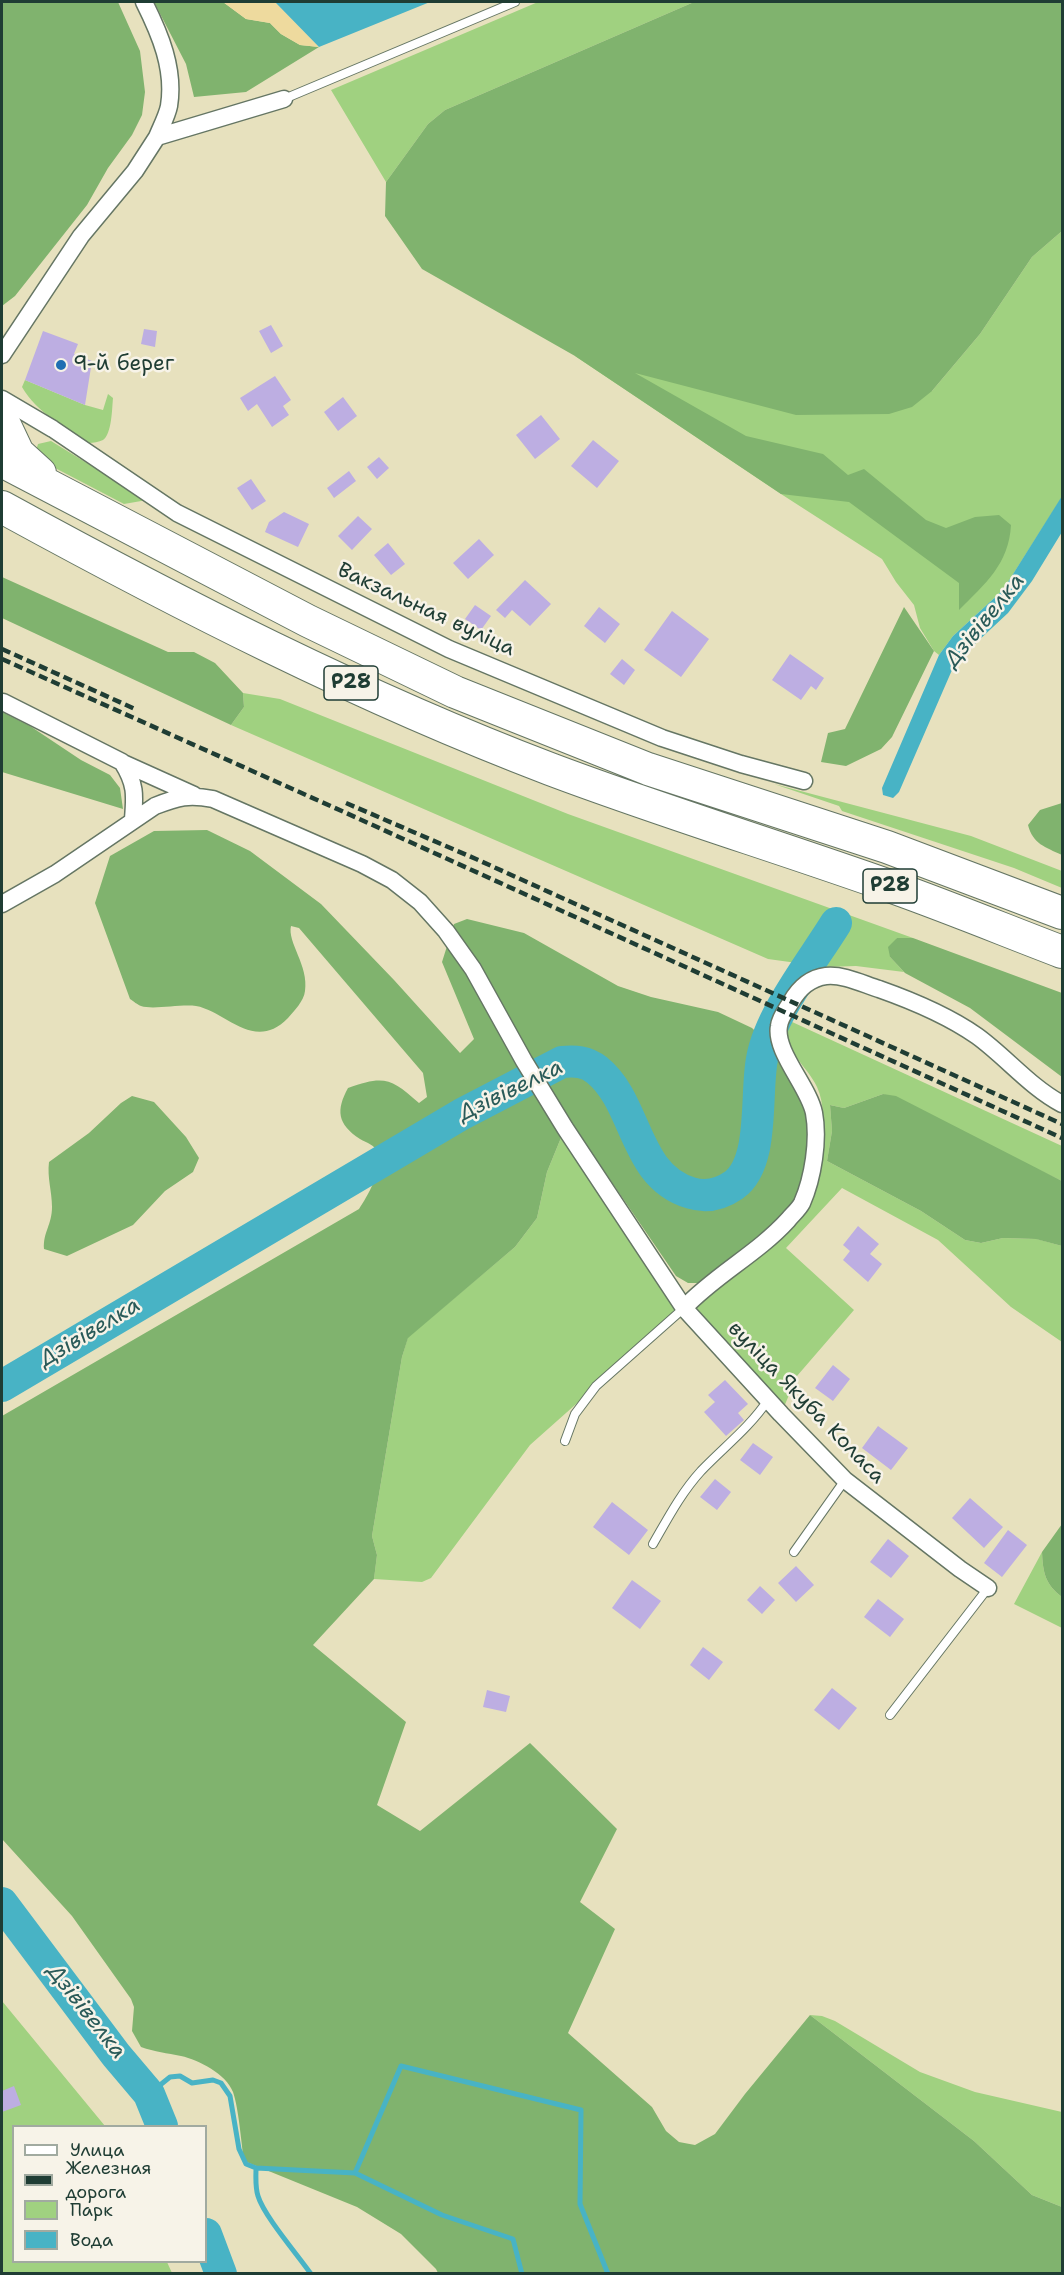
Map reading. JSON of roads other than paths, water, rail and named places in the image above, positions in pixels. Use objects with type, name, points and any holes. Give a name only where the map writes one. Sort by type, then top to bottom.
[{"type":"highway","points":[[2,419],[18,453],[65,495]]},
{"type":"highway","name":"Р28","points":[[2,461],[308,621],[486,705],[648,769],[887,848],[1062,913]]},
{"type":"highway","name":"Р28","points":[[2,507],[77,549],[234,628],[442,725],[551,769],[895,888],[1062,952]]},
{"type":"street","points":[[2,355],[81,237],[135,171],[158,137],[169,107],[170,77],[165,51],[144,2]]},
{"type":"street","points":[[158,137],[284,99]]},
{"type":"street","name":"Вакзальная вуліца","points":[[2,399],[53,429],[177,513],[449,649],[662,738],[741,765],[804,781]]},
{"type":"street","name":"вуліца Якуба Коласа","points":[[3,702],[122,762],[194,795],[213,799],[362,864],[392,880],[420,902],[446,931],[473,969],[546,1096],[684,1308],[845,1480],[988,1588]]},
{"type":"street","points":[[122,762],[131,776],[135,791],[133,819]]},
{"type":"street","points":[[2,903],[55,874],[155,806],[174,798],[194,795]]},
{"type":"street","points":[[684,1308],[697,1295],[772,1237],[802,1204],[813,1158],[816,1126],[814,1111],[784,1050],[778,1027],[800,987],[815,979],[828,976],[864,984],[945,1016],[977,1036],[1062,1104]]},
{"type":"lane","points":[[284,99],[515,2]]},
{"type":"lane","points":[[565,1441],[574,1414],[596,1386],[684,1308]]},
{"type":"lane","points":[[653,1544],[680,1497],[701,1471],[756,1418],[768,1400]]},
{"type":"lane","points":[[794,1552],[845,1480]]},
{"type":"lane","points":[[890,1715],[988,1588]]},
{"type":"water","points":[[275,2],[430,2],[319,47]]},
{"type":"water","points":[[1062,496],[1062,532],[1032,581],[1008,613],[962,656],[952,670],[899,792],[893,798],[883,795],[882,788],[939,655],[953,636],[1003,590]]},
{"type":"waterway","name":"Дзівівелка","points":[[2,1386],[462,1114],[562,1062],[585,1063],[597,1070],[610,1084],[621,1101],[647,1155],[658,1171],[672,1184],[691,1193],[703,1195],[719,1193],[729,1188],[744,1174],[755,1145],[760,1074],[766,1042],[783,1006],[836,923]]},
{"type":"waterway","name":"Дзівівелка","points":[[2,1903],[116,2055],[149,2094],[162,2125]]},
{"type":"waterway","points":[[256,2168],[355,2173],[401,2066],[581,2110],[580,2204],[608,2274]]},
{"type":"waterway","points":[[149,2094],[170,2077],[180,2076],[192,2083],[213,2080],[221,2083],[230,2096],[239,2149],[246,2164],[256,2168],[256,2189],[261,2204],[311,2274]]},
{"type":"waterway","points":[[355,2173],[442,2215],[513,2239],[522,2274]]},
{"type":"waterway","name":"Дзівівелка","points":[[207,2237],[221,2274]]},
{"type":"railway","points":[[2,649],[135,709]]},
{"type":"railway","points":[[2,659],[1062,1138]]},
{"type":"railway","points":[[346,803],[476,859],[1062,1124]]},
{"type":"place","name":"9-й берег","points":[[61,365]]}]
